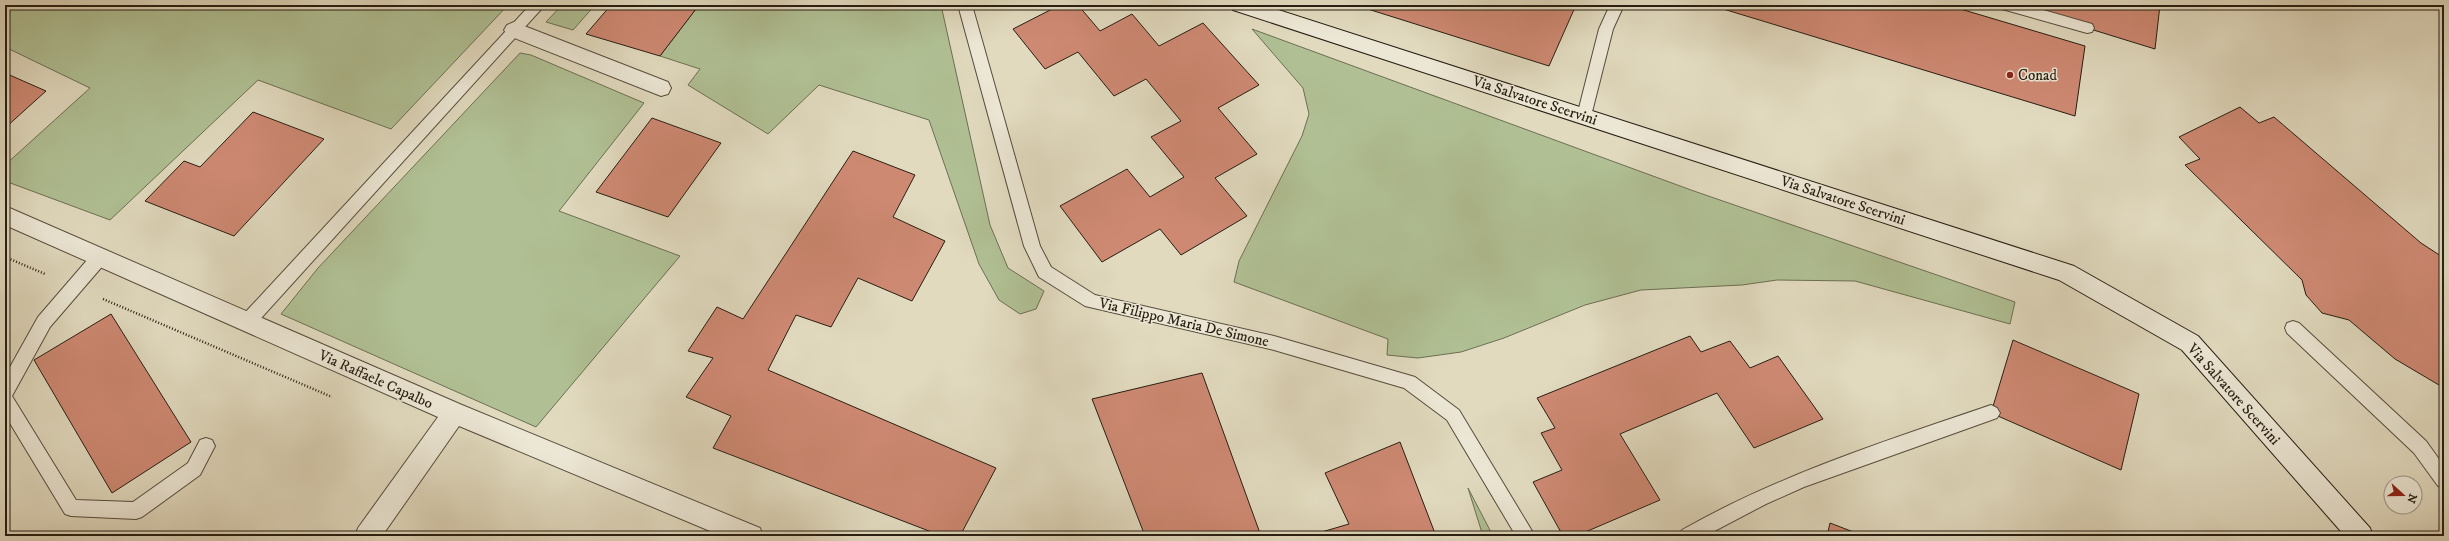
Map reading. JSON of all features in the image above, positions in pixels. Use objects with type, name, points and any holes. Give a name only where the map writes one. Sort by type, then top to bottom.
[{"type":"street","name":"Via Salvatore Scervini","points":[[1240,5],[2066,273],[2190,343],[2361,536]]},
{"type":"street","points":[[514,30],[661,88]]},
{"type":"street","name":"Via Raffaele Capalbo","points":[[5,215],[454,413],[750,536]]},
{"type":"street","points":[[367,536],[454,413]]},
{"type":"lane","points":[[247,322],[538,5]]},
{"type":"lane","name":"Via Filippo Maria De Simone","points":[[965,5],[1032,246],[1045,272],[1091,301],[1274,343],[1409,382],[1453,415],[1526,536]]},
{"type":"lane","points":[[1584,116],[1606,29],[1617,5]]},
{"type":"lane","points":[[2007,5],[2087,28]]},
{"type":"lane","points":[[5,392],[44,322],[100,257]]},
{"type":"lane","points":[[2293,328],[2420,447],[2444,480]]},
{"type":"lane","points":[[5,400],[72,508],[136,512],[194,469],[206,446]]},
{"type":"lane","points":[[1688,536],[1785,486],[1870,454],[1991,413]]},
{"type":"path","points":[[5,257],[337,398]]},
{"type":"green space","points":[[5,5],[508,5],[391,129],[258,80],[110,220],[5,181],[5,165],[90,88],[5,47]]},
{"type":"green space","points":[[562,5],[595,5],[573,30],[546,22]]},
{"type":"green space","points":[[699,5],[941,5],[990,225],[1008,268],[1044,291],[1036,309],[1020,314],[999,300],[979,264],[929,120],[819,85],[768,134],[688,85],[700,69],[660,56]]},
{"type":"green space","points":[[1252,29],[1691,190],[2015,302],[2010,324],[1855,281],[1777,280],[1742,285],[1641,290],[1585,305],[1504,338],[1461,352],[1418,358],[1387,355],[1388,339],[1234,282],[1239,261],[1302,136],[1309,114],[1303,88]]},
{"type":"green space","points":[[520,53],[531,55],[644,103],[559,211],[680,256],[536,427],[281,314],[318,268]]},
{"type":"green space","points":[[1468,488],[1493,536],[1483,536]]},
{"type":"building","points":[[611,5],[699,5],[660,56],[586,34]]},
{"type":"building","points":[[1060,5],[1078,5],[1100,31],[1132,14],[1159,46],[1203,23],[1259,85],[1218,108],[1257,154],[1215,178],[1247,216],[1181,255],[1160,229],[1102,262],[1060,206],[1127,169],[1150,197],[1184,177],[1151,137],[1181,121],[1146,79],[1114,96],[1078,52],[1045,69],[1013,29]]},
{"type":"building","points":[[1355,5],[1576,5],[1549,66]]},
{"type":"building","name":"Conad","points":[[1710,5],[1947,5],[2085,46],[2075,116]]},
{"type":"building","points":[[2008,5],[2160,5],[2155,49],[2087,28]]},
{"type":"building","points":[[5,73],[46,91],[5,128]]},
{"type":"building","points":[[2240,107],[2259,123],[2274,117],[2421,243],[2444,258],[2444,388],[2395,359],[2349,320],[2322,313],[2306,295],[2302,280],[2185,165],[2200,159],[2179,137]]},
{"type":"building","points":[[253,112],[324,139],[234,236],[145,201],[184,161],[200,167]]},
{"type":"building","points":[[652,118],[721,143],[668,217],[596,192]]},
{"type":"building","points":[[853,151],[915,175],[893,217],[945,241],[912,301],[858,278],[831,327],[796,315],[768,370],[996,468],[960,536],[942,536],[713,448],[731,416],[686,397],[713,358],[688,351],[717,307],[743,319]]},
{"type":"building","points":[[111,314],[191,442],[112,493],[34,360]]},
{"type":"building","points":[[1690,336],[1701,352],[1730,341],[1750,368],[1778,356],[1823,419],[1754,448],[1717,393],[1620,434],[1660,500],[1576,536],[1563,536],[1533,482],[1562,470],[1541,433],[1555,428],[1537,398]]},
{"type":"building","points":[[2013,340],[2139,394],[2121,470],[1991,413]]},
{"type":"building","points":[[1202,373],[1261,536],[1145,536],[1092,399]]},
{"type":"building","points":[[1400,442],[1436,536],[1308,536],[1349,524],[1325,473]]},
{"type":"building","points":[[1830,523],[1864,536],[1827,536]]},
{"type":"place","name":"Conad","points":[[2010,75]]}]
